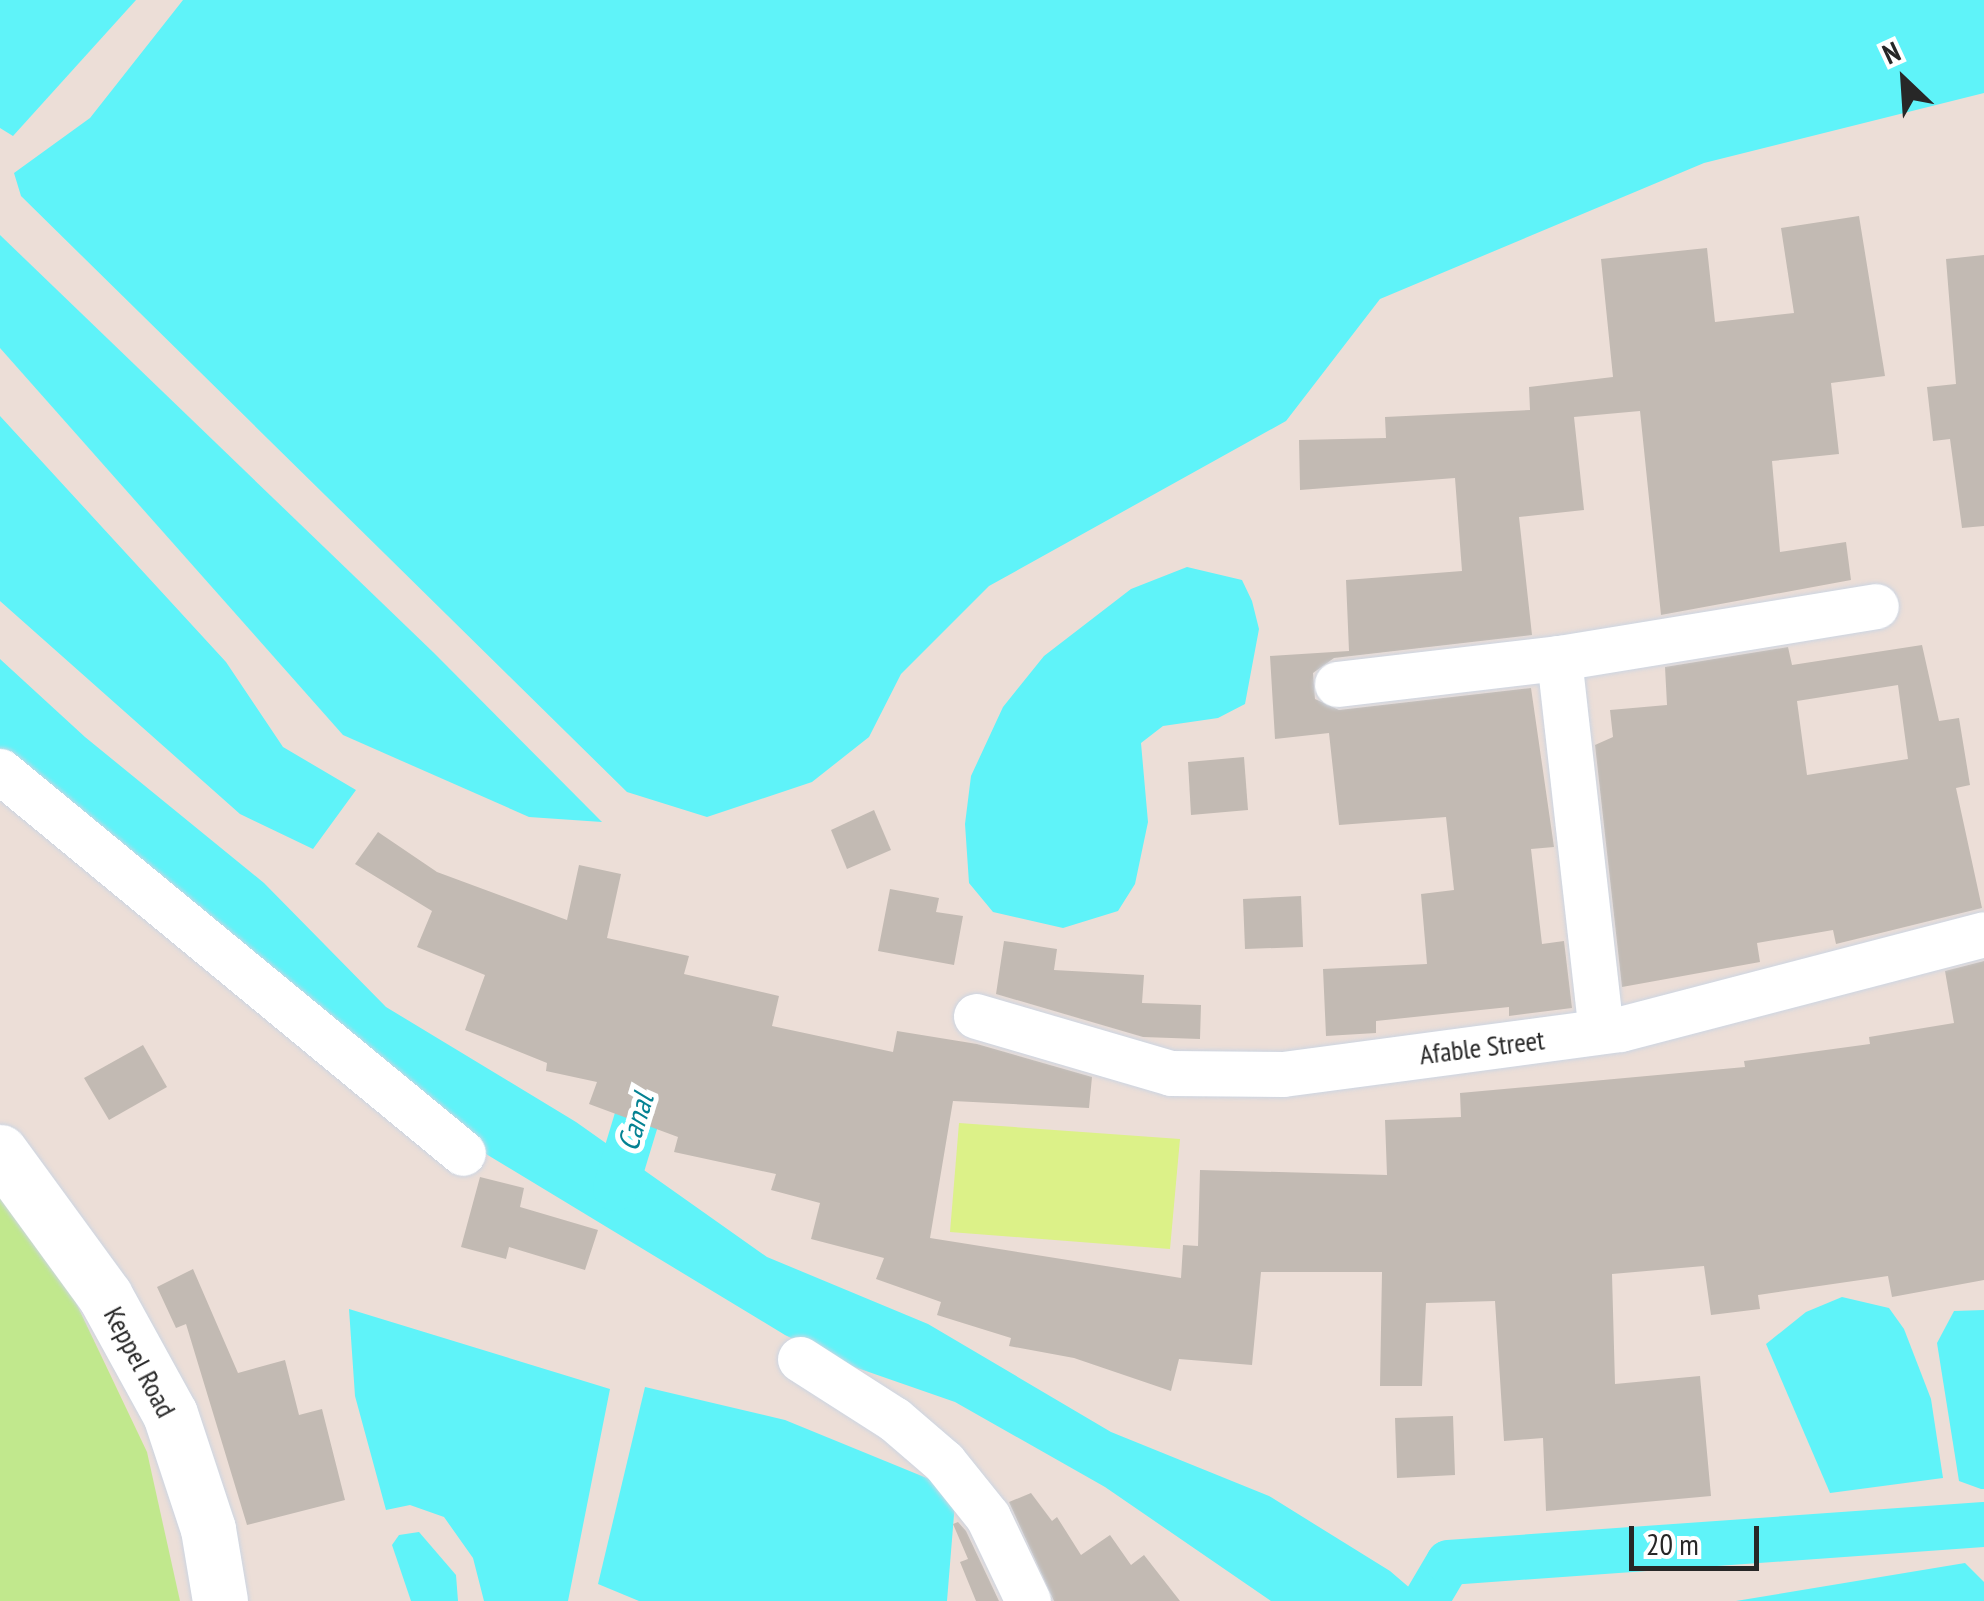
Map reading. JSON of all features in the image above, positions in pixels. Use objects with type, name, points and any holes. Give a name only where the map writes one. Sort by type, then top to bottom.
[{"type":"street","points":[[1337,684],[1559,658],[1876,606]]},
{"type":"street","points":[[1559,658],[1601,1032]]},
{"type":"street","points":[[0,771],[463,1153]]},
{"type":"street","name":"Afable Street","points":[[976,1016],[1138,1066],[1223,1078],[1601,1032],[1984,934]]},
{"type":"street","name":"Keppel Road","points":[[0,1152],[84,1265],[170,1414],[208,1528],[220,1601]]},
{"type":"street","points":[[800,1359],[894,1419],[944,1462],[988,1517],[1028,1601]]},
{"type":"green space","points":[[959,1123],[1180,1139],[1170,1249],[950,1232]]},
{"type":"green space","points":[[0,1192],[68,1286],[147,1452],[180,1601],[0,1601]]},
{"type":"water","points":[[0,0],[136,0],[13,136],[0,128]]},
{"type":"water","points":[[183,0],[1984,0],[1984,93],[1704,163],[1380,299],[1286,421],[989,586],[901,674],[869,737],[812,782],[707,817],[627,792],[21,196],[14,173],[90,118]]},
{"type":"water","points":[[0,235],[434,653],[602,822],[529,817],[343,735],[0,348]]},
{"type":"water","points":[[0,416],[226,662],[283,747],[356,790],[313,849],[240,814],[0,601]]},
{"type":"water","points":[[1187,567],[1242,580],[1252,601],[1259,629],[1245,704],[1218,718],[1163,726],[1141,743],[1148,822],[1135,884],[1118,911],[1063,928],[993,912],[969,883],[965,824],[971,776],[1003,707],[1044,656],[1131,589]]},
{"type":"water","points":[[0,659],[85,737],[264,883],[386,1007],[576,1122],[767,1257],[928,1324],[1111,1432],[1269,1496],[1390,1571],[1425,1601],[1271,1601],[1105,1487],[955,1402],[840,1362],[785,1335],[448,1131],[0,788]]},
{"type":"water","points":[[1842,1297],[1889,1308],[1904,1329],[1931,1399],[1943,1478],[1830,1493],[1766,1344],[1806,1312]]},
{"type":"water","points":[[349,1309],[610,1389],[568,1601],[484,1601],[473,1558],[444,1517],[410,1505],[386,1510],[355,1396]]},
{"type":"water","points":[[1984,1310],[1981,1489],[1959,1481],[1937,1343],[1954,1311]]},
{"type":"water","points":[[645,1387],[785,1420],[956,1490],[947,1601],[639,1601],[598,1584]]},
{"type":"water","points":[[419,1532],[456,1575],[458,1601],[411,1601],[392,1545],[399,1535]]},
{"type":"water","points":[[1965,1563],[1984,1582],[1984,1601],[1736,1601]]},
{"type":"building","points":[[1859,216],[1885,376],[1831,383],[1839,454],[1772,461],[1780,552],[1846,542],[1851,580],[1661,615],[1640,411],[1574,417],[1584,510],[1519,517],[1532,635],[1334,658],[1313,673],[1315,699],[1339,710],[1531,688],[1554,847],[1531,849],[1542,944],[1564,941],[1572,1008],[1509,1016],[1509,1007],[1376,1021],[1376,1033],[1326,1036],[1323,969],[1427,964],[1421,894],[1454,890],[1446,817],[1339,825],[1329,733],[1275,739],[1270,656],[1349,651],[1346,580],[1462,571],[1455,478],[1300,490],[1299,440],[1386,438],[1385,417],[1530,410],[1529,387],[1613,377],[1601,259],[1707,248],[1715,322],[1794,313],[1781,228]]},
{"type":"building","points":[[1984,255],[1984,526],[1962,528],[1950,439],[1933,441],[1927,387],[1956,384],[1946,259]]},
{"type":"building","points":[[1922,645],[1939,721],[1959,718],[1970,785],[1956,788],[1982,908],[1836,944],[1833,930],[1757,943],[1760,962],[1622,987],[1595,745],[1613,737],[1610,710],[1667,705],[1665,667],[1788,647],[1792,665]],"holes":[[[1898,685],[1908,759],[1807,775],[1797,701]]]},
{"type":"building","points":[[1244,757],[1248,810],[1191,815],[1188,762]]},
{"type":"building","points":[[874,810],[891,850],[847,869],[831,830]]},
{"type":"building","points":[[378,832],[437,872],[567,920],[579,865],[621,874],[607,938],[689,956],[684,974],[779,996],[772,1026],[893,1052],[897,1031],[977,1044],[1092,1077],[1089,1108],[953,1101],[930,1238],[1181,1278],[1183,1245],[1198,1246],[1200,1170],[1387,1175],[1385,1120],[1461,1117],[1460,1093],[1745,1067],[1744,1061],[1870,1044],[1869,1037],[1954,1023],[1945,971],[1984,961],[1984,1280],[1892,1297],[1888,1276],[1758,1295],[1760,1309],[1711,1315],[1704,1266],[1612,1274],[1615,1384],[1700,1376],[1711,1496],[1546,1511],[1543,1438],[1504,1441],[1495,1301],[1426,1303],[1422,1386],[1380,1386],[1382,1272],[1261,1272],[1252,1365],[1179,1359],[1171,1391],[1074,1358],[1009,1346],[1011,1338],[937,1315],[941,1302],[876,1279],[884,1258],[811,1239],[820,1203],[771,1190],[776,1174],[674,1152],[678,1137],[589,1104],[597,1082],[546,1071],[547,1063],[465,1030],[485,975],[417,947],[432,911],[355,864]]},
{"type":"building","points":[[890,889],[939,898],[936,912],[963,916],[954,965],[878,951]]},
{"type":"building","points":[[1301,896],[1303,947],[1245,949],[1243,899]]},
{"type":"building","points":[[1004,941],[1057,949],[1054,970],[1144,975],[1142,1003],[1201,1005],[1200,1039],[1143,1037],[996,994]]},
{"type":"building","points":[[143,1045],[167,1087],[109,1120],[84,1078]]},
{"type":"building","points":[[480,1177],[524,1188],[520,1207],[598,1230],[585,1270],[509,1247],[506,1259],[461,1247]]},
{"type":"building","points":[[193,1269],[238,1373],[285,1360],[299,1415],[322,1409],[345,1500],[247,1525],[186,1324],[176,1328],[157,1287]]},
{"type":"building","points":[[1453,1416],[1455,1475],[1397,1478],[1395,1418]]},
{"type":"building","points":[[1031,1493],[1052,1521],[1057,1517],[1081,1555],[1110,1535],[1131,1565],[1144,1555],[1180,1601],[1054,1601],[1009,1502]]},
{"type":"building","points":[[958,1522],[999,1601],[976,1601],[960,1562],[968,1559],[953,1524]]},
{"type":"waterway","name":"Canal","points":[[615,1188],[653,1063]]},
{"type":"waterway","points":[[1425,1601],[1448,1562],[1984,1524]]}]
